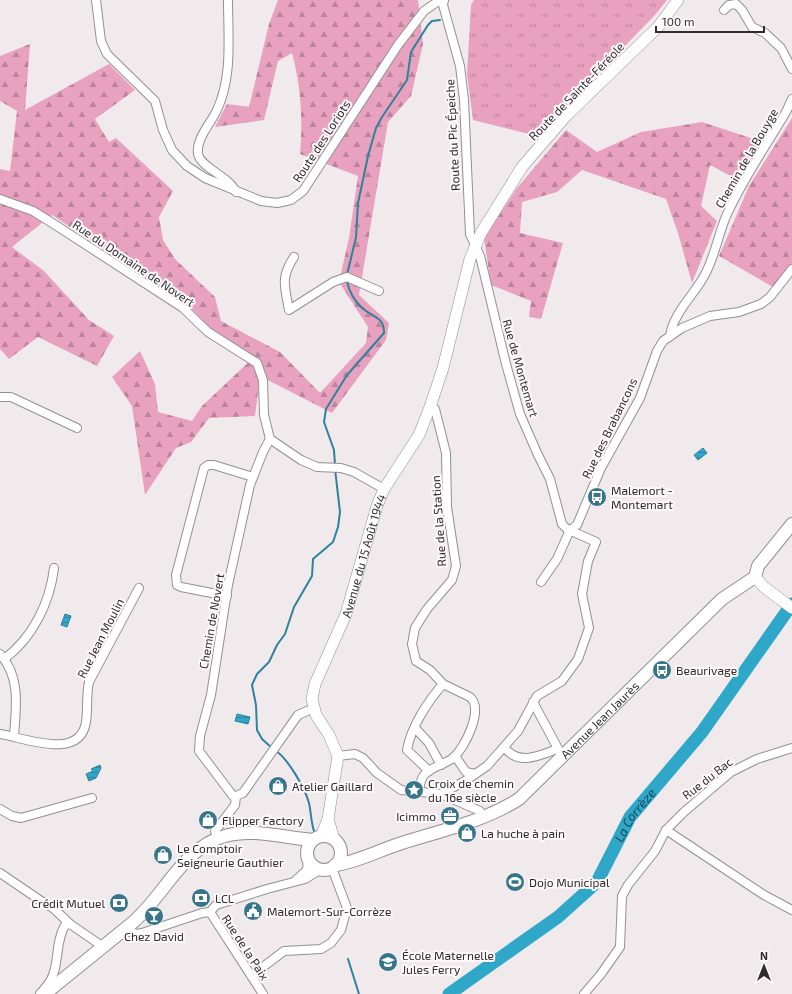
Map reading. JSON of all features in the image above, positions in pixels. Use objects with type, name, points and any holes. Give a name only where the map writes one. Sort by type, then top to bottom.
[{"type":"main road","name":"Route de Sainte-Féréole","points":[[475,246],[522,167],[566,116],[658,26],[678,0]]},
{"type":"main road","name":"Avenue du 15 Août 1944","points":[[314,708],[312,699],[314,684],[346,614],[355,588],[369,528],[384,489],[419,435],[430,407],[443,368],[475,246]]},
{"type":"main road","points":[[792,524],[758,566],[755,577],[764,587],[792,608]]},
{"type":"main road","name":"Avenue Jean Jaurès","points":[[329,867],[355,862],[365,856],[482,817],[519,799],[560,753],[722,598],[755,577]]},
{"type":"main road","points":[[308,857],[308,849],[317,838],[328,819],[338,756],[334,743],[320,723],[314,708]]},
{"type":"main road","points":[[288,838],[299,845],[316,868],[329,867],[340,858],[340,850],[334,839],[328,819]]},
{"type":"main road","points":[[53,994],[95,960],[101,953],[132,927],[188,859],[203,846],[217,838],[227,835],[248,834],[288,838],[334,839]]},
{"type":"main road","name":"Avenue Jean Jaurès","points":[[340,850],[345,854],[365,856]]},
{"type":"main road","points":[[42,994],[55,986],[102,946],[132,927]]},
{"type":"street","name":"Route des Loriots","points":[[96,0],[101,41],[107,54],[155,101],[163,130],[172,150],[187,166],[205,178],[260,201],[277,203],[291,200],[303,191],[330,147],[398,45],[424,11],[440,0]]},
{"type":"street","points":[[228,0],[228,60],[224,88],[217,111],[198,146],[198,155],[204,163],[233,184],[236,192]]},
{"type":"street","name":"Route du Pic Épeiche","points":[[444,0],[443,5],[460,66],[464,100],[470,234],[475,246]]},
{"type":"street","points":[[724,10],[729,6],[736,4],[742,10],[752,27],[765,33],[781,48],[792,69]]},
{"type":"street","name":"Chemin de la Bouyge","points":[[670,336],[671,327],[677,316],[704,278],[717,248],[728,211],[791,102]]},
{"type":"street","name":"Rue du Domaine de Novert","points":[[0,199],[33,211],[57,226],[183,308],[208,332],[257,363],[263,380],[264,415],[270,439]]},
{"type":"street","name":"Rue de Montemart","points":[[475,246],[480,256],[506,364],[520,414],[538,456],[550,479],[562,524],[570,530]]},
{"type":"street","points":[[294,257],[286,268],[284,277],[289,310],[333,282],[347,278],[379,291]]},
{"type":"street","name":"Rue des Brabancons","points":[[541,582],[557,559],[570,530],[577,525],[601,468],[640,398],[657,351],[670,336],[710,316],[739,312],[761,304],[770,297],[792,269]]},
{"type":"street","points":[[0,397],[11,397],[76,428]]},
{"type":"street","name":"Rue de la Station","points":[[430,407],[434,410],[446,453],[448,507],[456,566],[452,580],[427,609],[415,628],[412,644],[416,660],[430,670],[443,684]]},
{"type":"street","points":[[270,439],[301,460],[317,467],[330,469],[341,468],[354,472],[384,489]]},
{"type":"street","name":"Chemin de Novert","points":[[236,796],[233,796],[212,769],[200,751],[199,745],[211,695],[227,596],[253,476],[270,439]]},
{"type":"street","points":[[227,596],[181,587],[178,585],[176,575],[204,468],[208,465],[214,465],[253,476]]},
{"type":"street","points":[[441,794],[487,766],[518,731],[537,696],[562,681],[578,659],[589,628],[582,594],[588,561],[596,542],[570,530]]},
{"type":"street","points":[[14,736],[17,704],[16,690],[13,676],[2,656],[18,647],[41,614],[52,580],[54,568]]},
{"type":"street","name":"Rue Jean Moulin","points":[[0,734],[58,745],[72,743],[81,734],[86,723],[86,694],[89,682],[139,588]]},
{"type":"street","points":[[418,793],[420,783],[429,771],[455,756],[466,738],[476,714],[473,700],[470,697],[443,684],[419,720],[407,750],[429,771]]},
{"type":"street","points":[[504,747],[509,753],[516,757],[527,758],[560,753],[550,731],[533,702]]},
{"type":"street","points":[[217,838],[216,831],[234,805],[236,796],[243,793],[298,715],[314,708]]},
{"type":"street","points":[[415,728],[429,743],[440,765]]},
{"type":"street","name":"Rue du Bac","points":[[584,994],[601,974],[620,946],[622,896],[628,885],[655,850],[666,830],[684,812],[731,772],[757,759],[792,748]]},
{"type":"street","points":[[338,756],[355,754],[363,758],[377,773],[401,790],[418,793],[441,794],[480,811],[482,817]]},
{"type":"street","points":[[455,756],[466,772],[475,774]]},
{"type":"street","points":[[0,809],[12,816],[21,818],[92,798]]},
{"type":"street","points":[[666,830],[764,895],[792,910]]},
{"type":"street","name":"Avenue Jean Jaurès","points":[[294,881],[307,870],[308,857]]},
{"type":"street","points":[[251,976],[284,951],[321,949],[331,943],[341,930],[347,908],[329,867]]},
{"type":"street","name":"Avenue Jean Jaurès","points":[[132,927],[137,934],[142,933],[202,912],[210,912],[216,905],[294,881],[309,878],[329,867]]},
{"type":"street","points":[[0,873],[47,905],[60,920],[61,933]]},
{"type":"street","points":[[47,905],[52,906],[70,924],[102,946]]},
{"type":"street","name":"Rue de la Paix","points":[[210,912],[263,994]]},
{"type":"street","points":[[42,994],[55,972],[57,943],[61,933],[65,925],[70,924]]},
{"type":"green space","points":[[278,0],[418,0],[423,44],[411,96],[388,122],[359,295],[389,323],[386,340],[332,413],[260,376],[255,416],[209,418],[191,442],[176,448],[145,495],[132,406],[112,377],[140,351],[155,384],[158,412],[192,421],[202,406],[254,357],[210,329],[191,308],[52,215],[12,247],[44,271],[89,320],[114,336],[97,366],[38,337],[9,359],[0,349],[0,169],[10,171],[17,111],[0,101],[0,56],[30,44],[25,110],[109,64],[135,90],[95,119],[109,142],[116,138],[173,191],[159,217],[163,240],[175,259],[215,297],[221,321],[280,352],[320,393],[366,343],[368,327],[339,282],[349,238],[358,176],[300,154],[300,103],[292,53],[278,61],[264,120],[215,127],[227,104],[249,107],[269,24]]},
{"type":"green space","points":[[474,0],[667,0],[655,15],[537,136],[473,120],[467,74],[471,5]]},
{"type":"green space","points":[[792,118],[792,264],[773,287],[719,256],[749,186]]},
{"type":"green space","points":[[702,122],[763,142],[738,180],[710,165],[701,206],[717,221],[692,283],[678,233],[666,199],[582,170],[557,192],[522,202],[520,233],[563,243],[541,319],[529,317],[531,301],[491,285],[484,238],[517,188],[566,130],[597,152],[641,132]]},
{"type":"water","points":[[703,448],[707,453],[698,460],[694,455]]},
{"type":"water","points":[[65,614],[71,616],[67,627],[61,625]]},
{"type":"water","points":[[237,714],[250,717],[248,724],[235,721]]},
{"type":"water","points":[[100,765],[101,768],[96,778],[89,781],[86,774],[93,771],[91,769]]},
{"type":"waterway","points":[[347,275],[356,237],[358,203],[368,156],[376,128],[407,80],[411,52],[428,25],[432,21],[440,20]]},
{"type":"waterway","points":[[335,465],[334,450],[324,422],[326,409],[347,375],[384,333],[384,328],[381,321],[362,308],[356,301],[351,293],[347,279]]},
{"type":"waterway","points":[[272,748],[262,739],[257,730],[256,705],[252,685],[257,674],[269,662],[277,645],[285,634],[294,607],[312,576],[313,559],[333,542],[338,527],[340,512],[335,469]]},
{"type":"waterway","name":"La Corrèze","points":[[449,994],[558,917],[597,882],[630,817],[702,732],[792,604]]},
{"type":"waterway","points":[[276,751],[286,760],[296,774],[304,790],[309,803],[314,831]]},
{"type":"waterway","points":[[348,959],[359,994]]},
{"type":"place","name":"Malemort - Montemart","points":[[597,497]]},
{"type":"place","name":"Beaurivage","points":[[662,670]]},
{"type":"place","name":"Atelier Gaillard","points":[[278,786]]},
{"type":"place","name":"Croix de chemin du 16e siècle","points":[[414,790]]},
{"type":"place","name":"Icimmo","points":[[450,816]]},
{"type":"place","name":"Flipper Factory","points":[[208,820]]},
{"type":"place","name":"La huche à pain","points":[[467,833]]},
{"type":"place","name":"Le Comptoir Seigneurie Gauthier","points":[[163,855]]},
{"type":"place","name":"Dojo Municipal","points":[[515,882]]},
{"type":"place","name":"LCL","points":[[201,898]]},
{"type":"place","name":"Crédit Mutuel","points":[[119,903]]},
{"type":"place","name":"Malemort-Sur-Corrèze","points":[[253,911]]},
{"type":"place","name":"Chez David","points":[[154,916]]},
{"type":"place","name":"École Maternelle Jules Ferry","points":[[388,962]]}]
